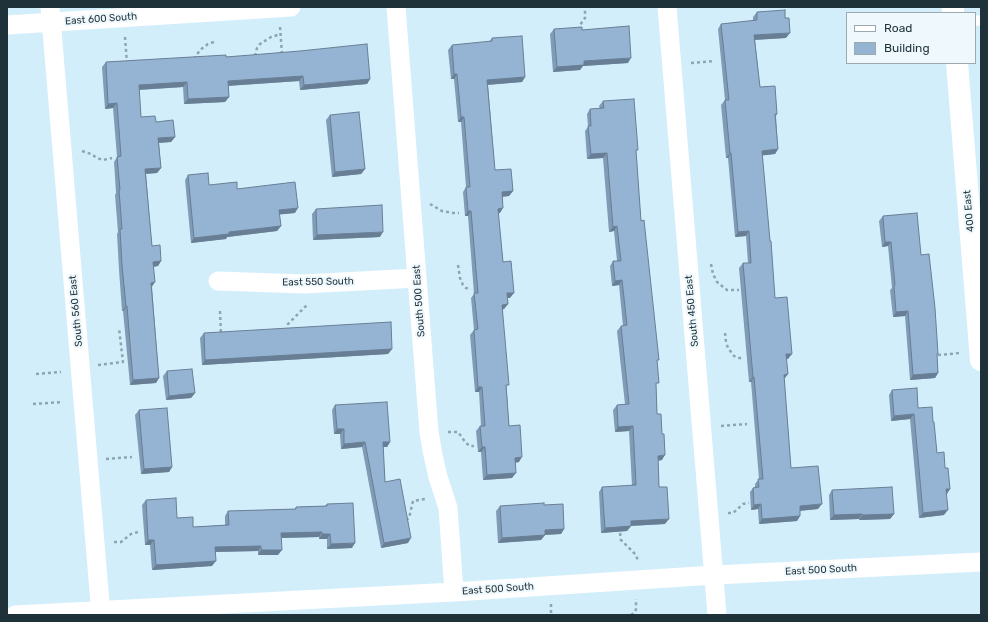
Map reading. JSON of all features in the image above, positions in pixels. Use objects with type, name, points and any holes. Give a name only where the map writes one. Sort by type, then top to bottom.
[{"type":"street","name":"East 600 South","points":[[7,25],[51,15],[291,7]]},
{"type":"street","name":"South 500 East","points":[[396,7],[429,432],[438,477],[448,508],[454,592]]},
{"type":"street","name":"South 450 East","points":[[667,7],[717,615]]},
{"type":"street","name":"South 560 East","points":[[51,15],[101,613]]},
{"type":"street","name":"400 East","points":[[957,64],[981,360]]},
{"type":"street","name":"East 550 South","points":[[218,281],[304,284],[417,278]]},
{"type":"street","name":"East 500 South","points":[[14,615],[324,607],[454,592],[714,575],[981,562]]},
{"type":"path","points":[[579,31],[580,25],[586,16],[585,8]]},
{"type":"path","points":[[280,27],[282,55]]},
{"type":"path","points":[[255,56],[257,48],[260,44],[271,37],[280,34]]},
{"type":"path","points":[[125,37],[127,64]]},
{"type":"path","points":[[194,59],[200,50],[208,44],[214,42]]},
{"type":"path","points":[[691,63],[714,61]]},
{"type":"path","points":[[80,151],[91,154],[99,159],[105,160],[112,158]]},
{"type":"path","points":[[430,204],[442,211],[460,213]]},
{"type":"path","points":[[711,264],[713,274],[717,282],[727,290],[739,290]]},
{"type":"path","points":[[458,265],[460,278],[463,285],[466,288],[471,289]]},
{"type":"path","points":[[288,331],[288,324],[307,305]]},
{"type":"path","points":[[220,311],[221,334]]},
{"type":"path","points":[[98,365],[123,362],[119,328]]},
{"type":"path","points":[[725,333],[728,348],[734,356],[743,358]]},
{"type":"path","points":[[938,354],[960,353]]},
{"type":"path","points":[[36,374],[61,372]]},
{"type":"path","points":[[33,404],[63,402]]},
{"type":"path","points":[[720,426],[747,424]]},
{"type":"path","points":[[448,432],[458,432],[466,443],[470,446],[474,446]]},
{"type":"path","points":[[106,459],[132,457]]},
{"type":"path","points":[[406,520],[409,518],[413,501],[426,499]]},
{"type":"path","points":[[728,513],[732,513],[743,504],[749,503]]},
{"type":"path","points":[[114,542],[121,542],[131,534],[138,532]]},
{"type":"path","points":[[620,533],[621,540],[636,554],[638,561]]},
{"type":"path","points":[[631,615],[636,609],[636,599]]},
{"type":"path","points":[[551,604],[551,615]]},
{"type":"building","points":[[785,10],[785,18],[789,18],[790,33],[754,35],[760,87],[775,86],[777,114],[775,114],[778,149],[762,151],[775,298],[787,297],[792,354],[786,354],[788,374],[784,375],[791,468],[818,466],[822,504],[800,506],[800,516],[762,519],[761,504],[754,505],[753,488],[759,487],[758,479],[763,479],[743,263],[751,263],[749,231],[738,232],[725,100],[729,100],[721,24],[757,20],[757,12]]},
{"type":"building","points":[[629,26],[631,58],[584,61],[584,65],[557,67],[554,29],[582,27],[582,30]]},
{"type":"building","points":[[522,36],[525,77],[487,80],[495,170],[511,169],[513,191],[502,192],[503,208],[498,209],[503,262],[511,261],[514,293],[507,293],[508,304],[502,305],[509,385],[506,385],[509,426],[520,425],[522,457],[515,458],[516,473],[487,475],[485,447],[482,447],[480,426],[485,426],[482,387],[478,387],[474,330],[478,329],[474,293],[478,293],[471,211],[468,211],[466,187],[470,187],[464,117],[461,117],[457,74],[454,74],[452,45],[492,41],[492,38]]},
{"type":"building","points":[[367,44],[370,79],[304,85],[303,76],[228,81],[229,97],[188,99],[187,82],[139,85],[141,117],[155,116],[156,122],[173,120],[175,137],[158,138],[161,168],[145,169],[152,246],[160,245],[161,261],[153,262],[155,282],[151,283],[159,378],[133,380],[122,265],[120,229],[122,229],[117,157],[121,156],[117,103],[108,104],[106,62],[226,55],[226,57]]},
{"type":"building","points":[[634,99],[641,221],[644,220],[659,360],[657,360],[659,383],[656,383],[657,414],[661,414],[662,434],[664,434],[665,455],[658,456],[659,487],[667,487],[669,519],[631,521],[631,526],[605,528],[602,487],[636,485],[633,426],[618,427],[617,405],[629,404],[621,326],[627,325],[622,280],[615,281],[613,261],[621,261],[617,226],[613,227],[607,153],[591,154],[588,126],[591,126],[590,109],[604,108],[603,101]]},
{"type":"building","points":[[359,112],[365,169],[335,172],[330,115]]},
{"type":"building","points":[[208,173],[209,185],[237,182],[237,189],[295,182],[298,208],[279,210],[281,226],[194,238],[188,175]]},
{"type":"building","points":[[382,205],[383,232],[317,235],[316,209]]},
{"type":"building","points":[[917,213],[921,255],[929,254],[935,308],[938,373],[913,375],[908,311],[896,312],[891,242],[885,242],[883,216]]},
{"type":"building","points":[[391,322],[392,349],[205,360],[204,333]]},
{"type":"building","points":[[192,369],[195,393],[169,396],[167,371]]},
{"type":"building","points":[[917,388],[918,408],[932,407],[937,453],[944,452],[945,468],[948,468],[950,489],[946,489],[948,510],[923,513],[914,414],[894,416],[892,390]]},
{"type":"building","points":[[387,402],[390,442],[383,442],[385,482],[400,479],[411,538],[384,543],[365,442],[344,444],[344,429],[337,429],[335,405]]},
{"type":"building","points":[[167,408],[172,467],[144,469],[139,410]]},
{"type":"building","points":[[892,487],[894,514],[834,515],[832,490]]},
{"type":"building","points":[[176,498],[177,518],[193,517],[193,527],[229,525],[228,511],[296,509],[296,507],[353,503],[355,543],[331,544],[330,534],[322,534],[322,532],[281,533],[282,550],[261,550],[261,546],[215,547],[216,561],[156,565],[154,540],[148,540],[146,500]]},
{"type":"building","points":[[544,503],[544,505],[563,504],[564,529],[545,530],[545,535],[502,538],[500,506]]}]
